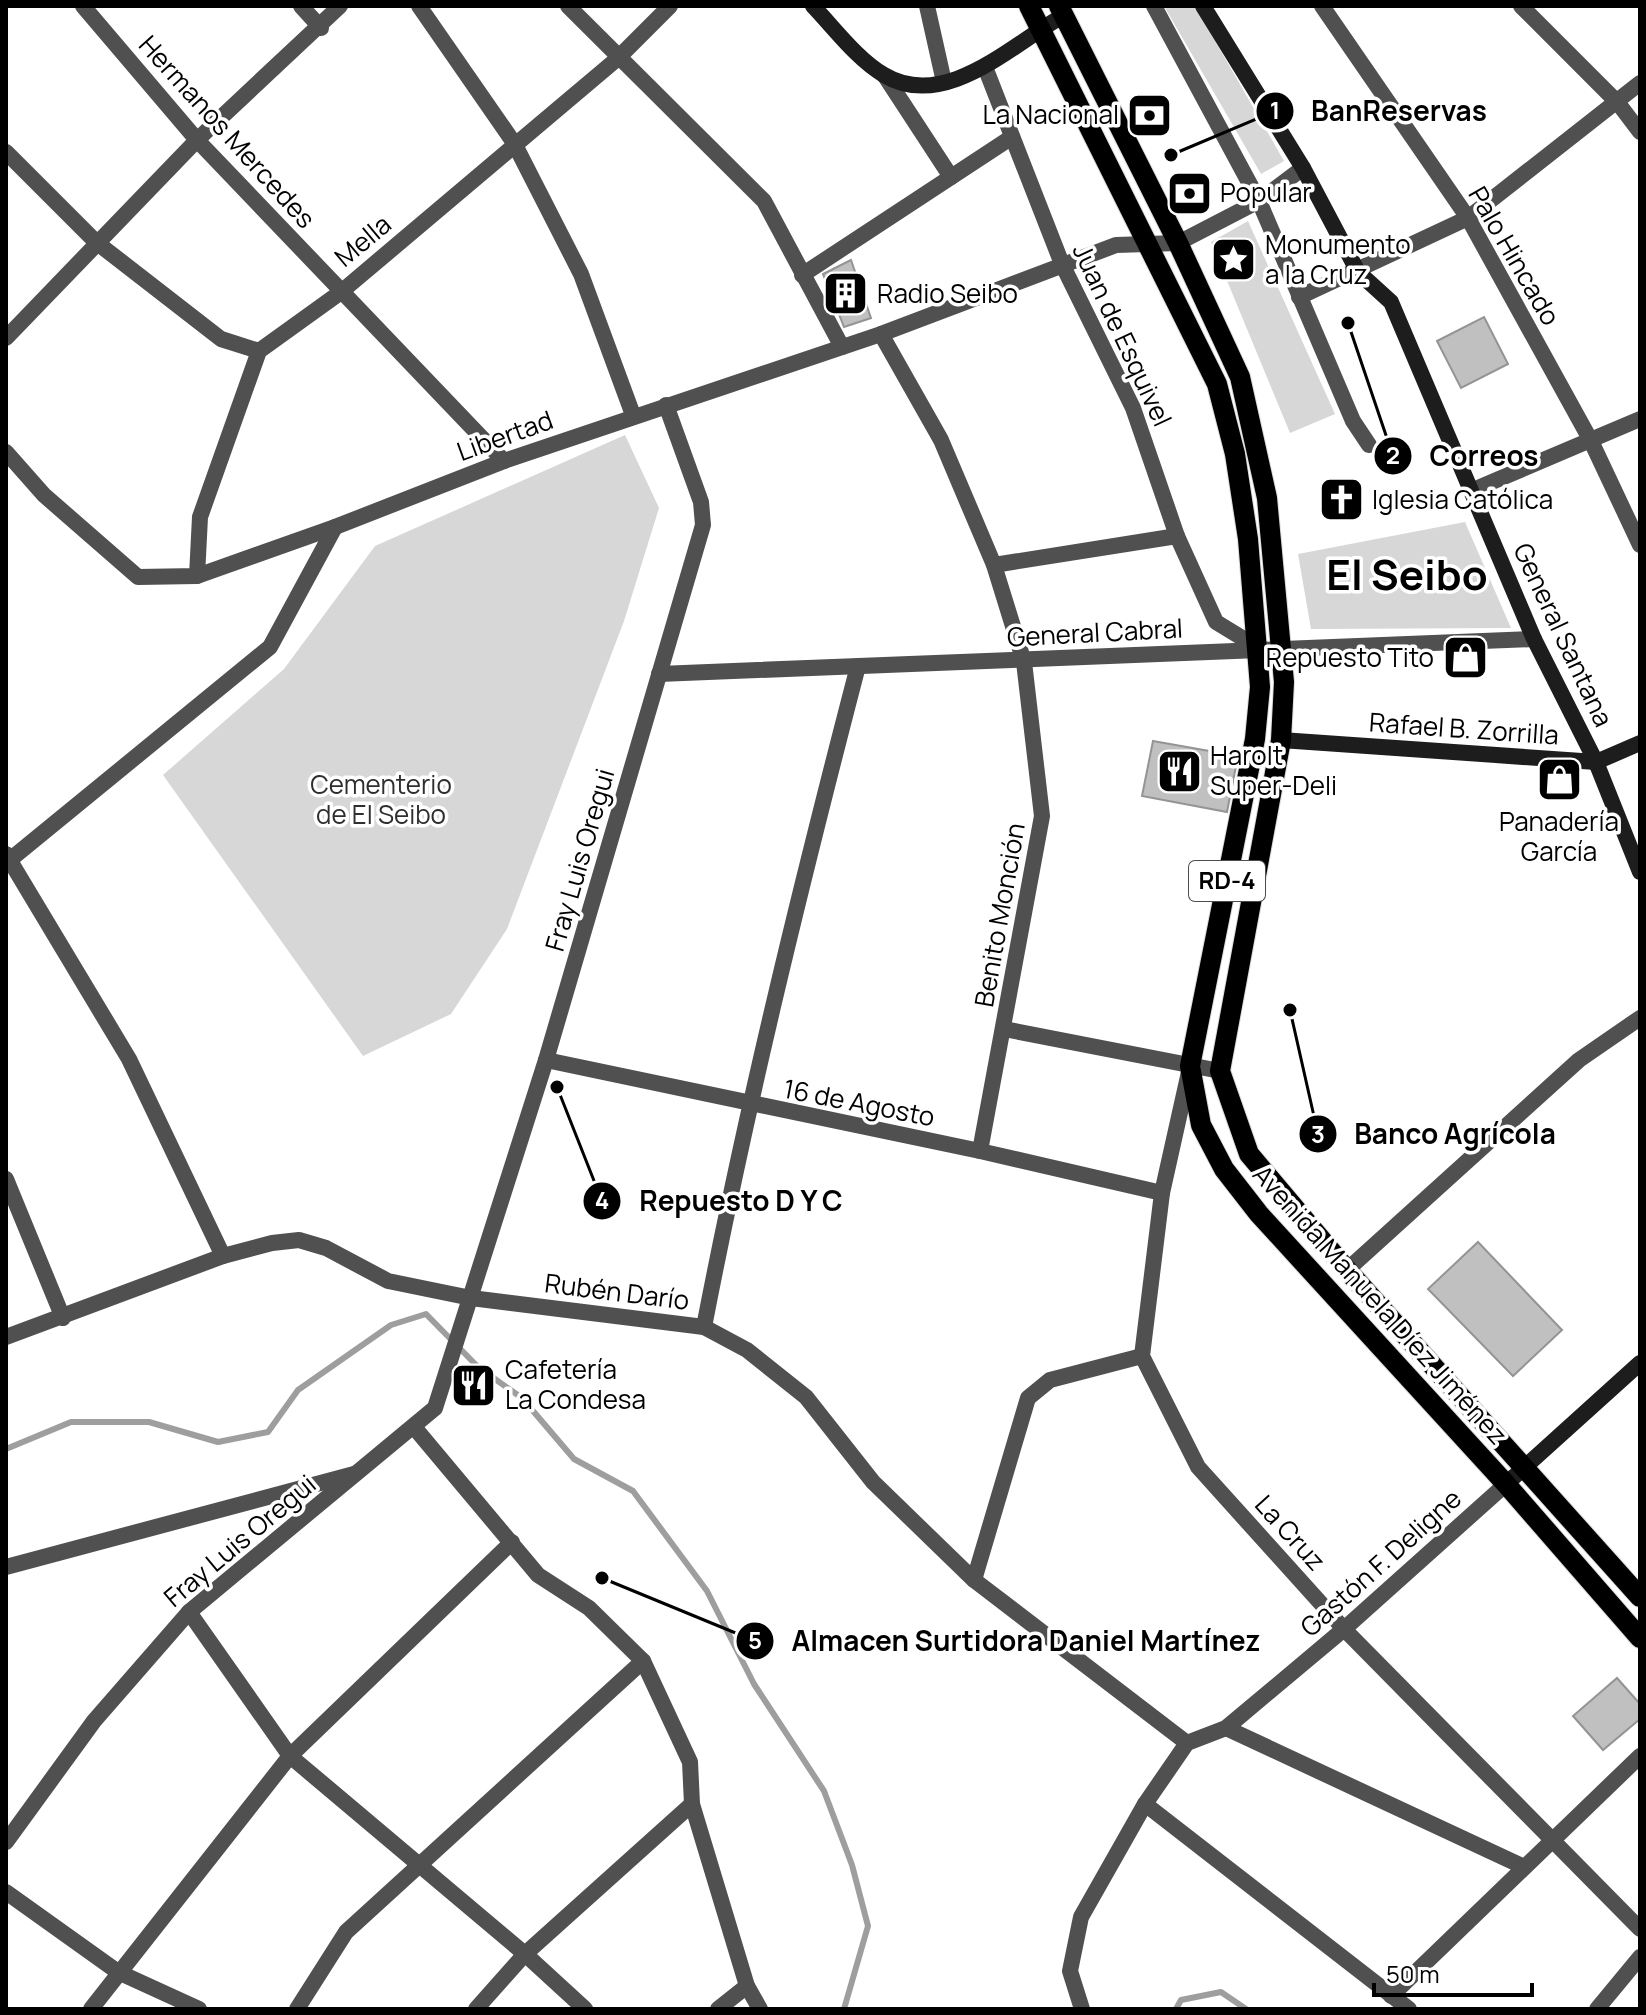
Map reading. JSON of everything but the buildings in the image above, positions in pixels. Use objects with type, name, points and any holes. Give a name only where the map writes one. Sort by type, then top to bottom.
[{"type":"main road","name":"Avenida Manuela Díez Jiménez","points":[[1029,6],[1217,384],[1235,454],[1248,539],[1260,687],[1255,739],[1190,1066],[1201,1125],[1224,1169],[1259,1214],[1506,1484],[1640,1638]]},
{"type":"main road","name":"Avenida Manuela Díez Jiménez","points":[[1061,11],[1178,243],[1240,377],[1259,452],[1281,649],[1281,740],[1220,1071],[1249,1154],[1347,1270],[1640,1597]]},
{"type":"street","name":"Hermanos Mercedes","points":[[83,6],[197,140],[504,461]]},
{"type":"street","points":[[301,6],[321,28]]},
{"type":"street","points":[[6,338],[197,140],[321,28],[340,6]]},
{"type":"street","points":[[419,6],[514,143],[581,274],[633,415]]},
{"type":"street","points":[[568,6],[617,59],[764,201],[842,347]]},
{"type":"street","name":"Mella","points":[[259,351],[341,292],[617,59],[670,6]]},
{"type":"street","points":[[813,6],[885,76],[951,177]]},
{"type":"street","points":[[927,6],[944,82]]},
{"type":"street","points":[[1154,6],[1259,201],[1353,421],[1369,445]]},
{"type":"street","name":"General Santana","points":[[1203,6],[1303,168],[1358,272],[1391,302],[1534,639],[1596,762],[1640,872]]},
{"type":"street","name":"Palo Hincado","points":[[1322,6],[1468,218],[1591,441],[1640,545]]},
{"type":"street","points":[[1521,6],[1618,103],[1640,132]]},
{"type":"street","points":[[885,76],[903,82],[944,82],[985,67],[1061,11]]},
{"type":"street","name":"Juan de Esquivel","points":[[985,67],[1062,264],[1133,408],[1177,536],[1216,622],[1258,647]]},
{"type":"street","points":[[1299,297],[1468,218],[1640,83]]},
{"type":"street","points":[[802,275],[1012,137]]},
{"type":"street","points":[[6,152],[96,242],[221,339],[259,351],[200,517],[197,576]]},
{"type":"street","points":[[1178,243],[1259,201],[1303,168]]},
{"type":"street","name":"Libertad","points":[[6,452],[44,495],[138,577],[197,576],[335,527],[504,461],[633,415],[881,334],[1116,245],[1178,243]]},
{"type":"street","name":"Benito Monción","points":[[881,334],[941,440],[994,565],[1024,662],[1042,816],[980,1151]]},
{"type":"street","name":"Fray Luis Oregui","points":[[6,1842],[94,1721],[189,1612],[435,1408],[546,1060],[703,525],[701,502],[666,405]]},
{"type":"street","points":[[1473,490],[1640,419]]},
{"type":"street","points":[[223,1256],[129,1059],[7,859],[270,647],[335,527]]},
{"type":"street","points":[[994,565],[1177,536]]},
{"type":"street","name":"General Cabral","points":[[659,674],[1024,662],[1258,647],[1281,649],[1534,639]]},
{"type":"street","points":[[704,1327],[802,880],[858,666]]},
{"type":"street","name":"Rafael B. Zorrilla","points":[[1281,740],[1596,762],[1640,743]]},
{"type":"street","points":[[1347,1270],[1579,1060],[1640,1018]]},
{"type":"street","points":[[1004,1029],[1220,1071]]},
{"type":"street","name":"16 de Agosto","points":[[546,1060],[750,1106],[980,1151],[1162,1193]]},
{"type":"street","points":[[974,1580],[1028,1398],[1050,1380],[1142,1356],[1162,1193],[1190,1066]]},
{"type":"street","points":[[6,1179],[63,1318]]},
{"type":"street","name":"Rubén Darío","points":[[6,1337],[223,1256],[272,1243],[299,1240],[326,1248],[388,1281],[471,1298],[704,1327],[747,1350],[806,1397],[873,1482],[974,1580],[1187,1743]]},
{"type":"street","name":"La Cruz","points":[[1142,1356],[1198,1467],[1344,1629],[1640,1929]]},
{"type":"street","name":"Gastón F. Deligne","points":[[1187,1743],[1226,1728],[1344,1629],[1640,1363]]},
{"type":"street","points":[[414,1427],[538,1575],[589,1608],[643,1661],[690,1762],[692,1804],[747,1986],[760,2009]]},
{"type":"street","points":[[6,1567],[359,1473]]},
{"type":"street","points":[[91,2009],[290,1756],[512,1542]]},
{"type":"street","points":[[189,1612],[290,1756],[525,1954],[585,2009]]},
{"type":"street","points":[[297,2009],[346,1932],[418,1863],[643,1661]]},
{"type":"street","points":[[1226,1728],[1522,1866]]},
{"type":"street","points":[[1082,2009],[1070,1971],[1081,1917],[1145,1804],[1187,1743]]},
{"type":"street","points":[[1391,1996],[1550,1839],[1640,1756]]},
{"type":"street","points":[[476,2009],[525,1954],[692,1804]]},
{"type":"street","points":[[1145,1804],[1409,2009]]},
{"type":"street","points":[[6,1892],[118,1972],[199,2009]]},
{"type":"street","points":[[1597,2009],[1640,1957]]},
{"type":"street","points":[[718,2009],[747,1986]]},
{"type":"green space","points":[[1164,6],[1195,6],[1284,161],[1261,174]]},
{"type":"green space","points":[[1248,221],[1335,414],[1290,433],[1211,242]]},
{"type":"green space","name":"Cementerio de El Seibo","points":[[625,435],[659,508],[624,621],[507,929],[451,1014],[363,1056],[163,775],[284,669],[375,546]]},
{"type":"green space","points":[[1465,522],[1511,628],[1311,629],[1298,554]]},
{"type":"waterway","points":[[6,1449],[71,1422],[149,1422],[218,1442],[268,1432],[298,1390],[391,1325],[426,1314],[478,1367],[522,1398],[574,1459],[633,1491],[707,1591],[754,1684],[824,1791],[852,1865],[868,1926],[844,2009]]},
{"type":"waterway","points":[[1176,2009],[1181,2000],[1221,1992],[1246,2009]]},
{"type":"place","name":"La Nacional","points":[[1150,115]]},
{"type":"place","name":"BanReservas","points":[[1171,155]]},
{"type":"place","name":"Popular","points":[[1189,193]]},
{"type":"place","name":"Monumento a la Cruz","points":[[1234,260]]},
{"type":"place","name":"Radio Seibo","points":[[846,294]]},
{"type":"place","name":"Correos","points":[[1348,323]]},
{"type":"place","name":"Iglesia Católica","points":[[1341,500]]},
{"type":"place","name":"Repuesto Tito","points":[[1465,658]]},
{"type":"place","name":"Harolt Super-Deli","points":[[1179,771]]},
{"type":"place","name":"Panadería García","points":[[1559,779]]},
{"type":"place","name":"Banco Agrícola","points":[[1290,1010]]},
{"type":"place","name":"Repuesto D Y C","points":[[557,1087]]},
{"type":"place","name":"Cafetería La Condesa","points":[[474,1385]]},
{"type":"place","name":"Almacen Surtidora Daniel Martínez","points":[[602,1578]]},
{"type":"district","name":"El Seibo","points":[[1407,575]]}]
